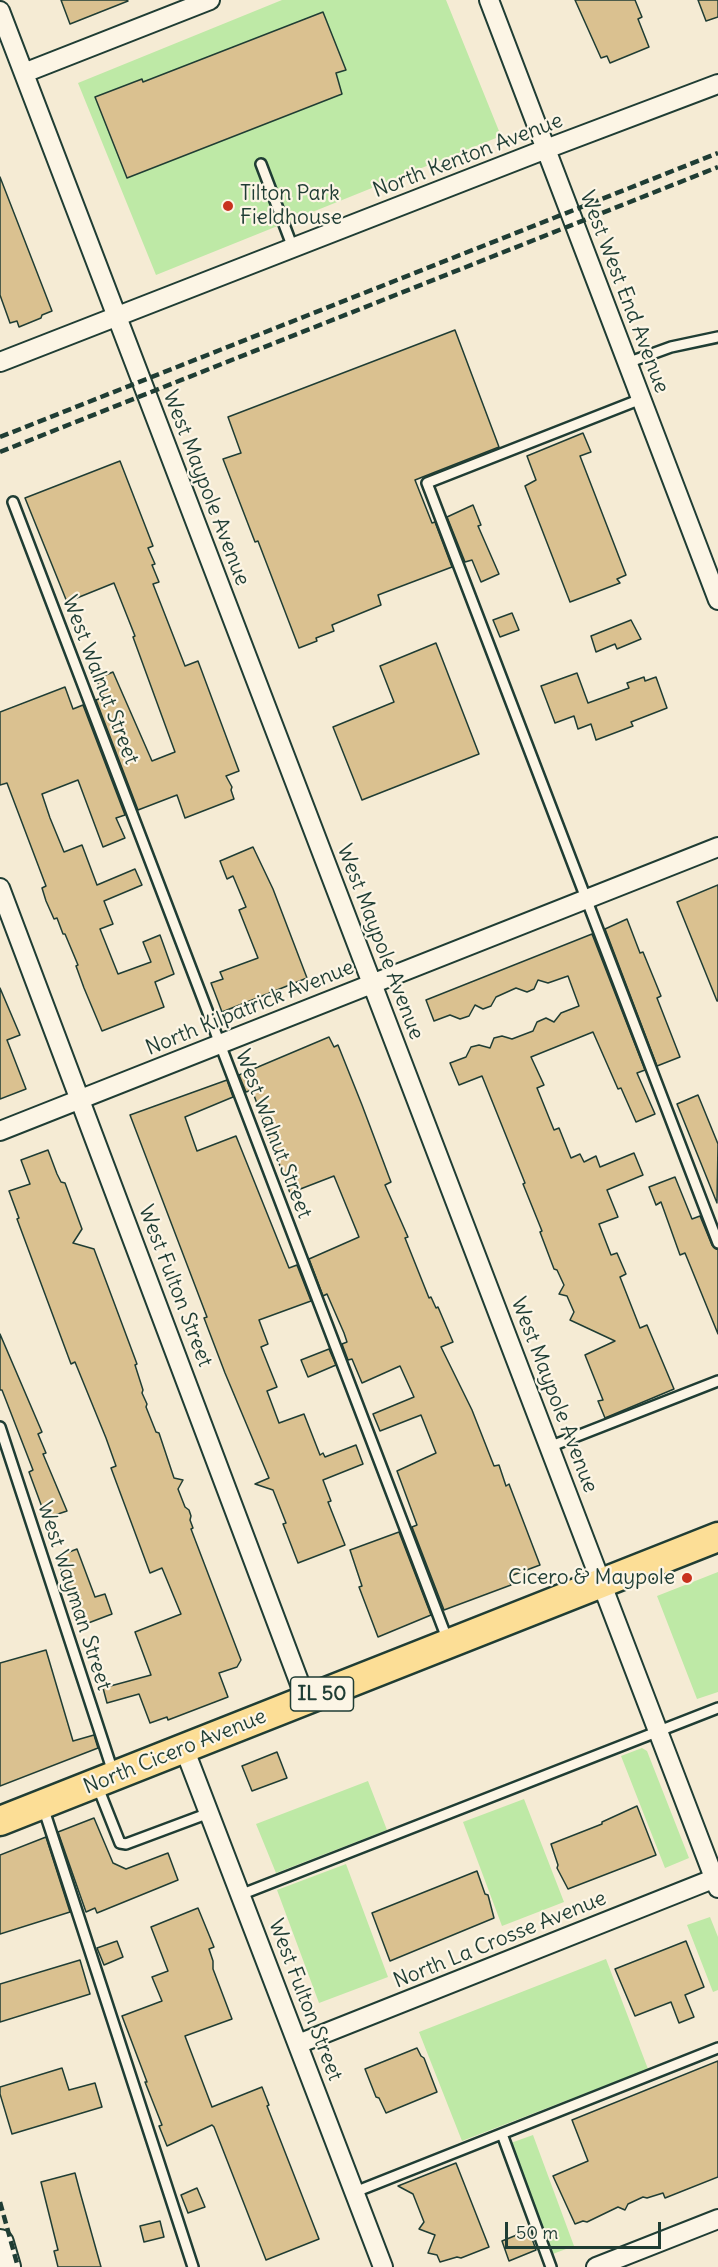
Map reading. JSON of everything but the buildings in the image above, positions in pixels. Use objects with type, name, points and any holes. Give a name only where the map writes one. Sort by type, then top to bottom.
[{"type":"main road","name":"North Cicero Avenue","points":[[0,1821],[718,1538]]},
{"type":"main road","points":[[0,2242],[7,2267]]},
{"type":"street","points":[[24,73],[186,4],[210,0]]},
{"type":"street","name":"West West End Avenue","points":[[489,0],[718,600]]},
{"type":"street","name":"West Maypole Avenue","points":[[0,11],[601,1584],[717,1881]]},
{"type":"street","name":"North Kenton Avenue","points":[[0,362],[718,84]]},
{"type":"street","name":"North Kilpatrick Avenue","points":[[0,1131],[718,847]]},
{"type":"street","name":"West Fulton Street","points":[[0,888],[306,1700]]},
{"type":"street","name":"West Fulton Street","points":[[184,1748],[383,2267]]},
{"type":"street","name":"North La Crosse Avenue","points":[[298,2044],[717,1881]]},
{"type":"street","points":[[596,2267],[718,2218]]},
{"type":"lane","points":[[261,164],[293,248]]},
{"type":"lane","points":[[627,363],[670,347],[718,337]]},
{"type":"lane","points":[[641,399],[427,483],[718,1243]]},
{"type":"lane","name":"West Walnut Street","points":[[13,502],[449,1644]]},
{"type":"lane","points":[[549,1447],[718,1381]]},
{"type":"lane","name":"West Wayman Street","points":[[0,1427],[105,1779],[120,1843],[126,1844],[209,1813]]},
{"type":"lane","points":[[240,1895],[718,1707]]},
{"type":"lane","points":[[42,1804],[193,2267]]},
{"type":"lane","points":[[355,2192],[718,2048]]},
{"type":"lane","points":[[502,2134],[552,2267]]},
{"type":"green space","name":"Tilton Park Fieldhouse","points":[[282,0],[446,0],[501,136],[156,275],[78,83]]},
{"type":"green space","points":[[718,1572],[718,1692],[697,1699],[657,1596]]},
{"type":"green space","points":[[642,1748],[647,1751],[689,1858],[665,1868],[621,1756]]},
{"type":"green space","points":[[368,1781],[387,1830],[276,1873],[256,1824]]},
{"type":"green space","points":[[524,1799],[564,1902],[502,1926],[463,1822]]},
{"type":"green space","points":[[346,1864],[388,1977],[319,2003],[277,1890]]},
{"type":"green space","points":[[710,1917],[718,1937],[718,1990],[713,1992],[687,1925]]},
{"type":"green space","points":[[606,1959],[648,2069],[462,2141],[419,2032]]},
{"type":"green space","points":[[533,2135],[574,2246],[550,2255],[508,2144]]},
{"type":"railway","points":[[0,437],[718,153]]},
{"type":"railway","points":[[0,452],[718,167]]},
{"type":"railway","points":[[0,2202],[18,2267]]},
{"type":"place","name":"Tilton Park Fieldhouse","points":[[228,206]]},
{"type":"place","name":"Cicero & Maypole","points":[[687,1578]]}]
